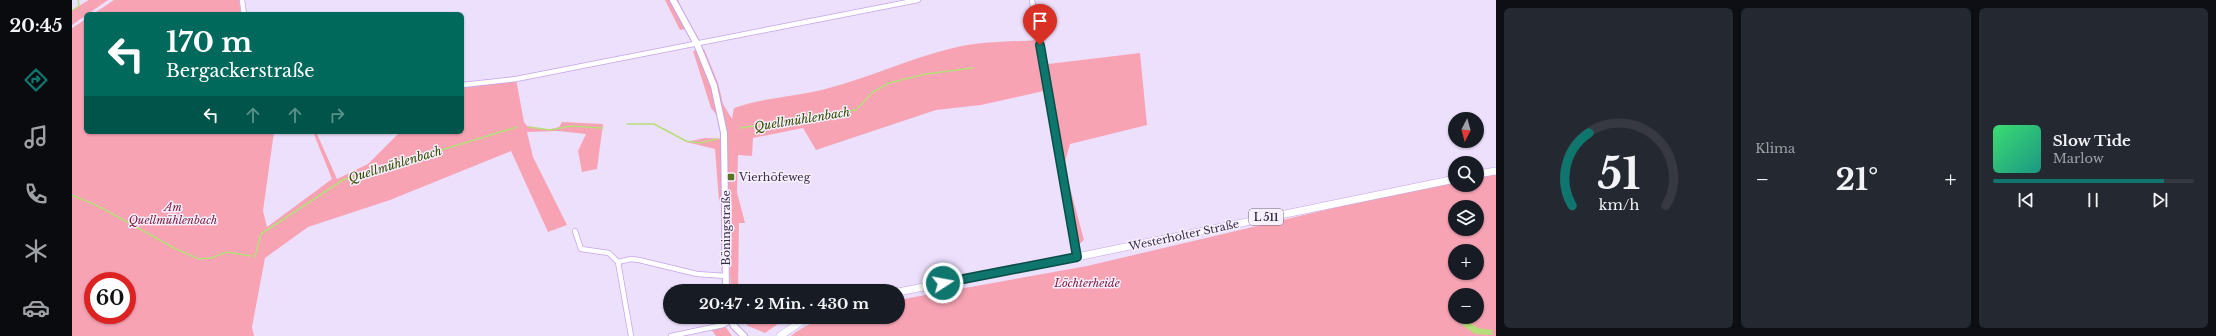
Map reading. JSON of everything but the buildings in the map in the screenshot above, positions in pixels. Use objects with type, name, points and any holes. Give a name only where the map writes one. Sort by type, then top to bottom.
[{"type":"main road","name":"Böningstraße","points":[[673,0],[697,44],[714,86],[724,133],[726,284]]},
{"type":"main road","points":[[1484,173],[1496,171]]},
{"type":"main road","name":"Westerholter Straße","points":[[1077,257],[1448,180]]},
{"type":"main road","name":"L 511","points":[[905,291],[1077,257]]},
{"type":"main road","points":[[734,324],[744,336]]},
{"type":"main road","points":[[780,336],[798,324]]},
{"type":"street","points":[[242,0],[244,12]]},
{"type":"street","points":[[464,85],[516,79],[918,0]]},
{"type":"street","points":[[1032,0],[1077,257]]},
{"type":"street","points":[[575,231],[581,249],[609,253],[618,262],[631,336]]},
{"type":"street","name":"Böningstraße","points":[[618,262],[631,259],[639,260],[697,274],[726,276]]},
{"type":"street","points":[[671,336],[724,324]]},
{"type":"green space","points":[[89,0],[108,0],[91,12],[84,12],[84,17],[72,25],[72,10]]},
{"type":"green space","points":[[114,0],[239,0],[241,12],[96,12]]},
{"type":"green space","points":[[665,0],[678,0],[691,28],[680,30]]},
{"type":"green space","name":"Am Quellmühlenbach","points":[[84,20],[84,134],[274,134],[263,211],[267,227],[332,179],[314,134],[317,134],[337,179],[368,164],[398,134],[464,134],[464,85],[516,79],[524,122],[527,126],[547,130],[559,127],[562,122],[603,124],[597,169],[582,172],[578,151],[586,134],[558,131],[527,132],[533,157],[567,225],[548,232],[511,151],[390,200],[308,227],[265,258],[252,327],[254,336],[72,336],[72,28]]},
{"type":"green space","points":[[1038,40],[1041,63],[1048,90],[981,105],[936,110],[816,150],[803,128],[753,138],[752,156],[738,155],[737,192],[745,223],[739,223],[738,284],[731,284],[732,205],[719,201],[715,149],[686,142],[705,138],[727,139],[727,128],[711,108],[693,51],[704,49],[718,83],[723,104],[732,119],[734,108],[746,104],[829,88],[860,79],[937,52],[984,43]]},
{"type":"green space","points":[[1140,53],[1147,125],[1070,144],[1064,165],[1084,240],[1076,247],[1055,150],[1052,98],[1048,64]]},
{"type":"green space","name":"Löchterheide","points":[[1496,173],[1496,336],[791,336],[811,324],[905,324],[905,299],[1087,266],[1448,181],[1448,192],[1484,192],[1484,175]]},
{"type":"green space","points":[[746,324],[778,324],[765,333]]},
{"type":"green space","points":[[725,326],[732,336],[716,336],[711,329]]},
{"type":"shaded area","points":[[1472,324],[1478,328],[1492,330],[1493,335],[1475,334],[1462,325]]},
{"type":"waterway","points":[[72,11],[79,6],[78,0]]},
{"type":"waterway","name":"Quellmühlenbach","points":[[740,128],[856,110],[873,92],[889,83],[926,74],[973,68]]},
{"type":"waterway","name":"Quellmühlenbach","points":[[627,124],[654,124],[686,141],[699,143],[717,139]]},
{"type":"waterway","name":"Quellmühlenbach","points":[[529,127],[550,130],[571,126],[603,128]]},
{"type":"waterway","name":"Quellmühlenbach","points":[[255,257],[261,234],[343,180],[517,127]]},
{"type":"waterway","name":"Quellmühlenbach","points":[[72,195],[98,206],[176,249],[199,259],[211,258],[227,252],[251,256]]},
{"type":"place","name":"Vierhöfeweg","points":[[731,177]]},
{"type":"route","points":[[943,283],[1077,257],[1040,45]]}]
